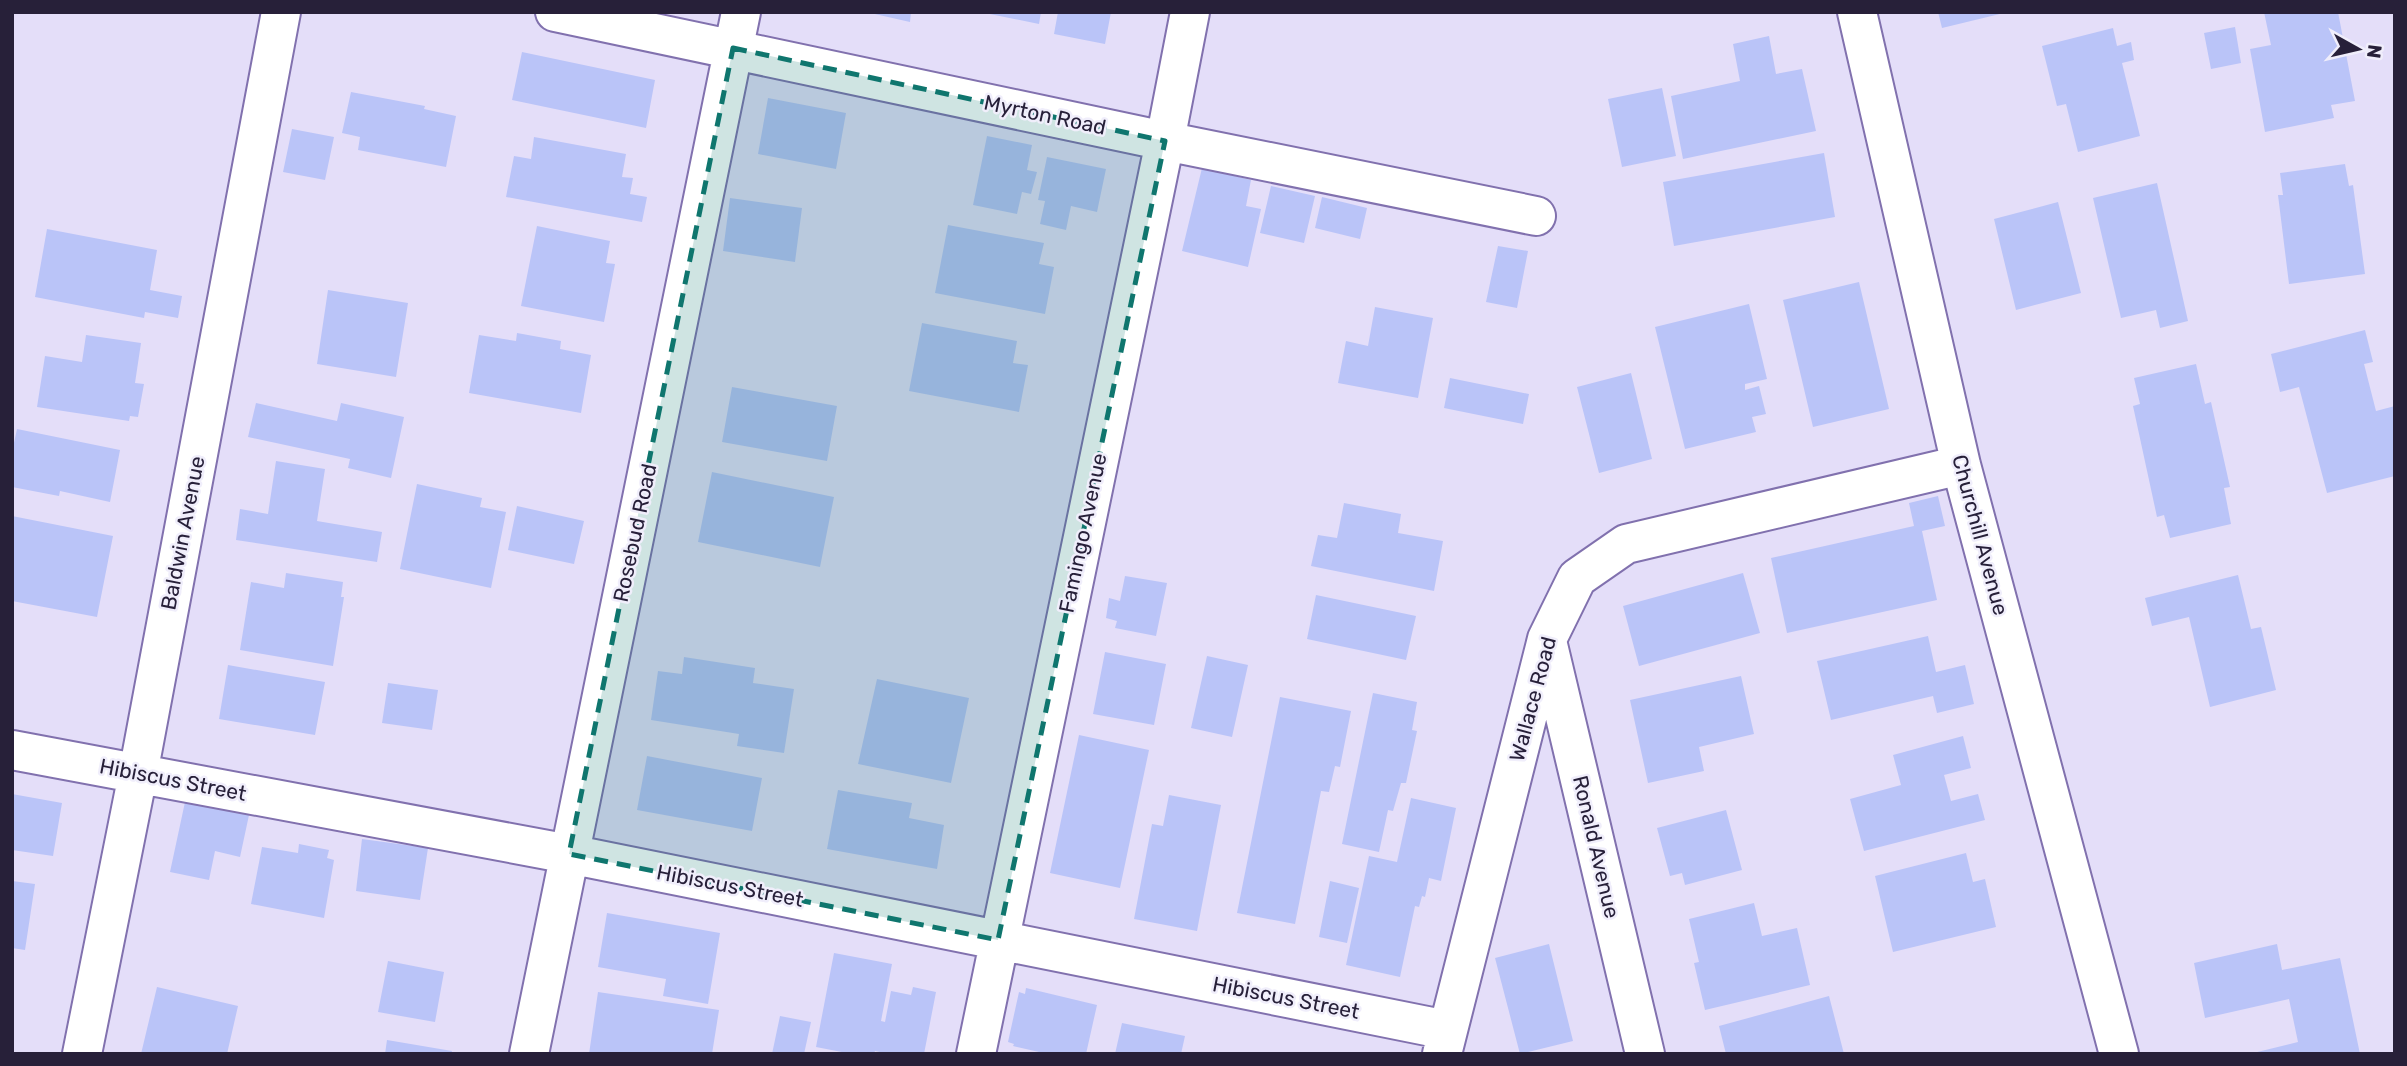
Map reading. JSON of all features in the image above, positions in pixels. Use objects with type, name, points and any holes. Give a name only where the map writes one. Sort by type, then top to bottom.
[{"type":"street","name":"Baldwin Avenue","points":[[82,1054],[138,774],[282,12]]},
{"type":"street","name":"Myrton Road","points":[[555,12],[737,30],[1165,141],[1536,216]]},
{"type":"street","name":"Famingo Avenue","points":[[976,1054],[1190,12]]},
{"type":"street","name":"Churchill Avenue","points":[[1857,12],[1961,465],[2119,1054]]},
{"type":"street","name":"Rosebud Road","points":[[529,1054],[737,30]]},
{"type":"street","name":"Wallace Road","points":[[1445,1042],[1547,639],[1577,578],[1626,544],[1961,465]]},
{"type":"street","name":"Ronald Avenue","points":[[1547,639],[1645,1054]]},
{"type":"street","name":"Hibiscus Street","points":[[12,750],[569,854],[998,940],[1445,1042]]},
{"type":"highlighted area","points":[[733,48],[1165,141],[998,940],[569,854]]},
{"type":"building","points":[[866,12],[911,12],[910,22]]},
{"type":"building","points":[[980,12],[1041,12],[1039,24]]},
{"type":"building","points":[[1058,12],[1111,12],[1105,44],[1054,34]]},
{"type":"building","points":[[1938,12],[2004,12],[2004,13],[1942,28]]},
{"type":"building","points":[[2264,12],[2338,12],[2355,101],[2331,105],[2334,118],[2265,132],[2250,49],[2271,45]]},
{"type":"building","points":[[2235,27],[2241,63],[2211,69],[2204,33]]},
{"type":"building","points":[[2113,28],[2117,46],[2131,42],[2134,60],[2122,63],[2140,136],[2078,152],[2066,104],[2057,106],[2042,46]]},
{"type":"building","points":[[1769,36],[1776,74],[1802,69],[1816,131],[1683,159],[1671,96],[1740,81],[1733,44]]},
{"type":"building","points":[[522,52],[655,80],[646,128],[512,100]]},
{"type":"building","points":[[1662,88],[1676,156],[1622,167],[1608,99]]},
{"type":"building","points":[[351,92],[425,106],[424,109],[456,116],[446,167],[358,150],[360,137],[342,133]]},
{"type":"building","points":[[768,98],[846,113],[836,169],[758,154]]},
{"type":"building","points":[[292,129],[334,137],[325,180],[283,172]]},
{"type":"building","points":[[987,136],[1032,145],[1027,170],[1037,172],[1031,194],[1022,192],[1017,214],[973,205]]},
{"type":"building","points":[[534,137],[626,154],[622,177],[633,178],[630,194],[647,197],[642,222],[506,197],[514,156],[531,159]]},
{"type":"building","points":[[1824,153],[1835,217],[1674,246],[1663,182]]},
{"type":"building","points":[[1047,157],[1106,169],[1097,212],[1071,206],[1066,230],[1040,224],[1045,201],[1038,200]]},
{"type":"building","points":[[2345,164],[2349,186],[2353,185],[2365,274],[2289,284],[2278,195],[2283,195],[2280,173]]},
{"type":"building","points":[[1202,168],[1251,180],[1246,206],[1261,209],[1248,267],[1182,251]]},
{"type":"building","points":[[2157,183],[2188,321],[2160,328],[2156,310],[2121,318],[2093,198]]},
{"type":"building","points":[[1271,186],[1315,196],[1304,243],[1260,233]]},
{"type":"building","points":[[1322,197],[1367,208],[1360,239],[1315,228]]},
{"type":"building","points":[[730,198],[802,208],[795,262],[723,251]]},
{"type":"building","points":[[2058,202],[2081,293],[2016,310],[1994,219]]},
{"type":"building","points":[[948,225],[1044,243],[1039,264],[1054,267],[1045,314],[935,293]]},
{"type":"building","points":[[537,226],[610,241],[606,263],[615,264],[604,322],[521,306]]},
{"type":"building","points":[[47,229],[157,250],[150,290],[182,296],[178,318],[145,312],[144,318],[35,297]]},
{"type":"building","points":[[1498,246],[1528,251],[1517,308],[1486,302]]},
{"type":"building","points":[[1859,282],[1889,409],[1813,427],[1783,300]]},
{"type":"building","points":[[328,290],[408,303],[396,377],[317,364]]},
{"type":"building","points":[[1749,304],[1767,379],[1745,384],[1745,390],[1759,386],[1766,414],[1752,417],[1756,432],[1685,449],[1655,327]]},
{"type":"building","points":[[1375,307],[1433,318],[1418,398],[1338,383],[1346,341],[1368,346]]},
{"type":"building","points":[[922,323],[1017,341],[1013,363],[1028,365],[1019,412],[909,391]]},
{"type":"building","points":[[2365,330],[2373,362],[2364,364],[2376,411],[2395,406],[2395,476],[2327,493],[2299,387],[2280,392],[2271,354]]},
{"type":"building","points":[[517,333],[561,341],[560,349],[591,355],[581,413],[469,393],[479,335],[516,341]]},
{"type":"building","points":[[86,335],[141,343],[135,383],[144,384],[138,417],[130,416],[129,421],[37,407],[45,356],[82,362]]},
{"type":"building","points":[[2196,364],[2205,404],[2211,402],[2230,487],[2224,488],[2231,524],[2170,538],[2164,515],[2157,517],[2133,406],[2140,404],[2134,378]]},
{"type":"building","points":[[1631,373],[1652,459],[1599,473],[1577,387]]},
{"type":"building","points":[[1450,378],[1529,394],[1523,424],[1444,408]]},
{"type":"building","points":[[732,387],[837,406],[827,461],[722,442]]},
{"type":"building","points":[[256,403],[337,421],[341,403],[404,417],[391,478],[348,468],[350,459],[248,437]]},
{"type":"building","points":[[17,429],[120,450],[110,502],[60,491],[59,496],[12,487],[12,452]]},
{"type":"building","points":[[276,461],[325,469],[317,521],[382,532],[377,562],[236,540],[240,509],[268,514]]},
{"type":"building","points":[[712,472],[834,497],[820,567],[698,542]]},
{"type":"building","points":[[417,484],[482,498],[480,507],[506,512],[491,588],[400,569]]},
{"type":"building","points":[[1938,496],[1945,526],[1922,531],[1937,600],[1787,633],[1771,558],[1914,526],[1909,503]]},
{"type":"building","points":[[1344,503],[1401,514],[1398,533],[1443,541],[1434,591],[1311,566],[1318,535],[1337,538]]},
{"type":"building","points":[[517,506],[584,521],[574,564],[508,550]]},
{"type":"building","points":[[12,516],[113,536],[97,617],[12,601]]},
{"type":"building","points":[[286,573],[343,582],[341,597],[344,597],[333,666],[240,650],[251,582],[284,588]]},
{"type":"building","points":[[1743,573],[1760,633],[1639,666],[1623,606]]},
{"type":"building","points":[[2238,575],[2251,629],[2261,627],[2276,690],[2210,707],[2189,617],[2152,626],[2145,598]]},
{"type":"building","points":[[1125,576],[1167,583],[1156,636],[1115,628],[1117,621],[1106,618],[1109,598],[1120,601]]},
{"type":"building","points":[[1316,595],[1416,616],[1406,660],[1307,639]]},
{"type":"building","points":[[1928,636],[1936,672],[1965,665],[1974,704],[1937,713],[1933,696],[1831,720],[1817,661]]},
{"type":"building","points":[[1105,652],[1166,664],[1154,725],[1093,714]]},
{"type":"building","points":[[1207,656],[1248,665],[1232,737],[1191,728]]},
{"type":"building","points":[[684,657],[755,668],[753,683],[794,689],[784,753],[737,746],[739,734],[651,720],[658,671],[682,674]]},
{"type":"building","points":[[228,665],[325,682],[315,735],[219,719]]},
{"type":"building","points":[[1741,676],[1754,734],[1699,747],[1704,771],[1648,783],[1630,700]]},
{"type":"building","points":[[877,679],[969,698],[951,783],[858,764]]},
{"type":"building","points":[[388,683],[438,690],[432,730],[382,723]]},
{"type":"building","points":[[1373,693],[1417,702],[1412,730],[1417,731],[1406,783],[1401,783],[1393,811],[1388,810],[1379,852],[1342,844]]},
{"type":"building","points":[[1280,697],[1351,711],[1340,767],[1335,766],[1329,792],[1321,791],[1295,924],[1237,913]]},
{"type":"building","points":[[1079,735],[1149,750],[1120,888],[1050,873]]},
{"type":"building","points":[[1963,736],[1971,768],[1944,775],[1951,801],[1978,794],[1985,820],[1864,851],[1850,799],[1901,785],[1893,755]]},
{"type":"building","points":[[647,756],[762,778],[752,831],[637,810]]},
{"type":"building","points":[[838,790],[912,803],[909,818],[944,825],[937,869],[827,849]]},
{"type":"building","points":[[12,794],[62,803],[53,856],[12,850]]},
{"type":"building","points":[[1169,795],[1221,805],[1197,931],[1134,919],[1152,824],[1163,826]]},
{"type":"building","points":[[1411,798],[1456,808],[1441,881],[1429,878],[1425,897],[1422,896],[1419,907],[1415,906],[1400,977],[1346,965],[1369,856],[1397,862]]},
{"type":"building","points":[[185,802],[249,815],[240,857],[215,851],[209,880],[170,872]]},
{"type":"building","points":[[1726,810],[1742,870],[1685,885],[1682,873],[1670,876],[1657,828]]},
{"type":"building","points":[[362,839],[428,848],[420,900],[356,891]]},
{"type":"building","points":[[299,844],[329,850],[327,858],[334,860],[324,918],[251,904],[262,847],[298,853]]},
{"type":"building","points":[[1966,853],[1973,882],[1985,879],[1996,927],[1893,952],[1875,876]]},
{"type":"building","points":[[12,881],[35,884],[25,950],[12,948]]},
{"type":"building","points":[[1330,881],[1359,888],[1347,943],[1319,937]]},
{"type":"building","points":[[1754,903],[1762,936],[1797,928],[1810,985],[1705,1010],[1694,963],[1699,962],[1689,919]]},
{"type":"building","points":[[607,913],[720,933],[708,1004],[663,996],[666,979],[598,967]]},
{"type":"building","points":[[1549,944],[1573,1041],[1520,1054],[1495,958]]},
{"type":"building","points":[[2277,944],[2282,970],[2340,958],[2360,1054],[2249,1054],[2298,1042],[2289,999],[2205,1018],[2194,963]]},
{"type":"building","points":[[834,953],[892,964],[881,1021],[885,1022],[891,991],[911,995],[913,987],[936,992],[924,1054],[889,1054],[875,1051],[874,1054],[852,1054],[816,1047]]},
{"type":"building","points":[[388,961],[444,972],[435,1022],[378,1012]]},
{"type":"building","points":[[157,987],[238,1006],[227,1054],[141,1054]]},
{"type":"building","points":[[1026,988],[1097,1005],[1086,1054],[1048,1054],[1013,1046],[1014,1044],[1008,1042],[1019,992],[1025,994]]},
{"type":"building","points":[[598,992],[719,1010],[712,1054],[589,1054]]},
{"type":"building","points":[[1829,996],[1844,1054],[1726,1054],[1719,1026]]},
{"type":"building","points":[[780,1016],[811,1022],[804,1054],[772,1054]]},
{"type":"building","points":[[1122,1023],[1185,1036],[1181,1054],[1115,1054]]},
{"type":"building","points":[[387,1040],[452,1051],[451,1054],[385,1054]]}]
